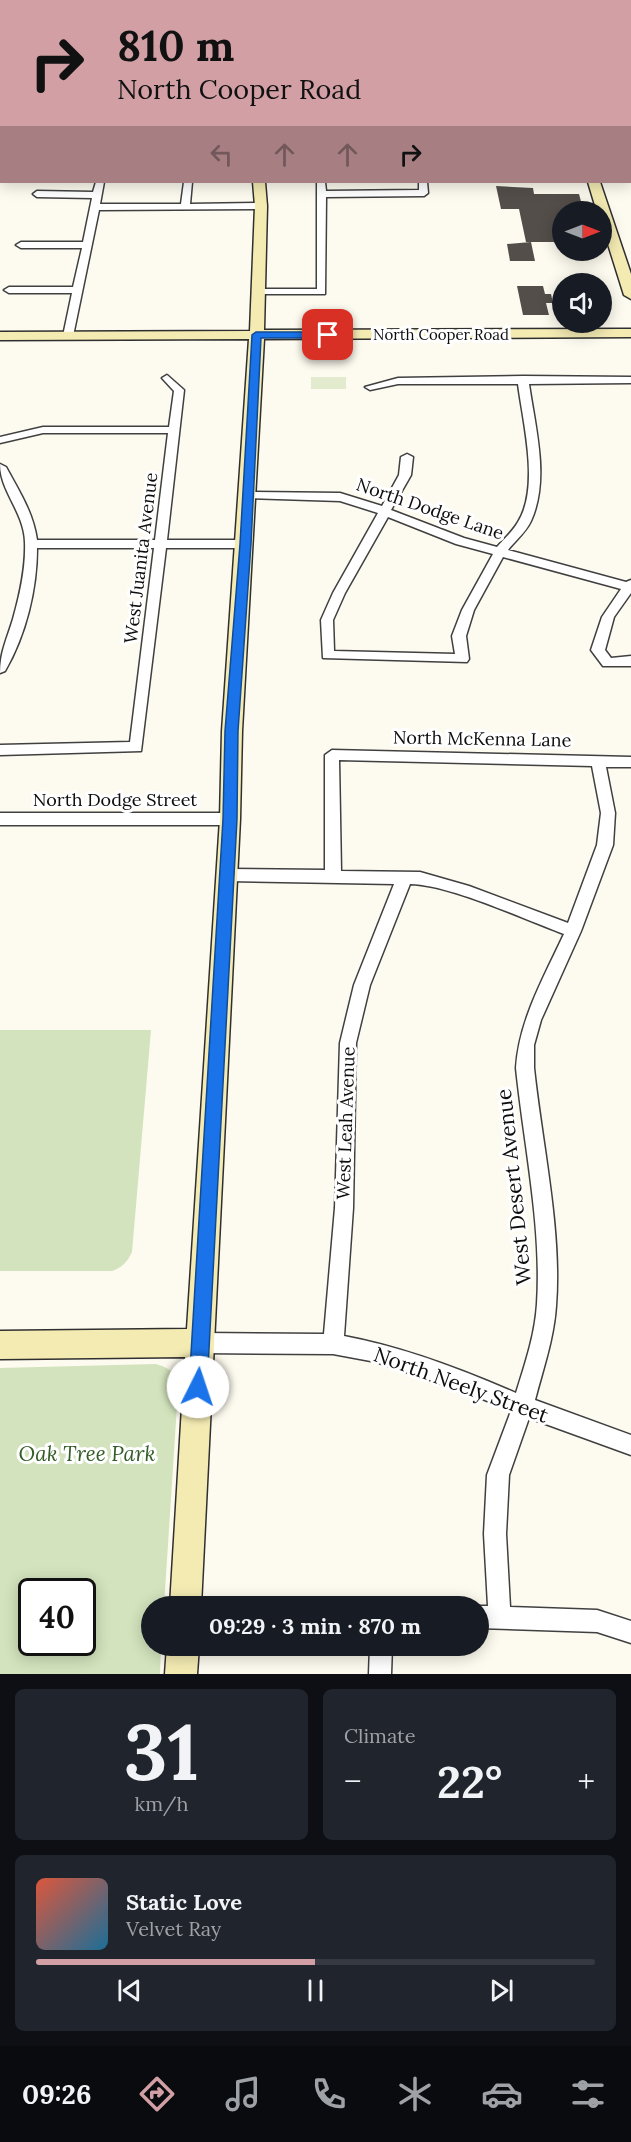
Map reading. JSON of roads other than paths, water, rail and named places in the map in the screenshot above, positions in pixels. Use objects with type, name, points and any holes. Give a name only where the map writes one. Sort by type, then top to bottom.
[{"type":"street","points":[[68,336],[100,183]]},
{"type":"street","points":[[185,207],[188,183]]},
{"type":"street","points":[[186,1596],[230,819],[232,731],[248,494],[258,292],[261,206],[259,183]]},
{"type":"street","points":[[258,292],[322,292],[321,183]]},
{"type":"street","points":[[320,194],[424,193],[423,183]]},
{"type":"street","points":[[594,183],[631,295]]},
{"type":"street","points":[[37,194],[97,195]]},
{"type":"street","points":[[95,207],[261,206]]},
{"type":"street","points":[[21,245],[87,245]]},
{"type":"street","points":[[9,290],[77,290]]},
{"type":"street","name":"North Cooper Road","points":[[0,336],[631,333]]},
{"type":"street","name":"West Juanita Avenue","points":[[0,750],[135,747],[179,390],[167,378]]},
{"type":"street","points":[[407,457],[405,476],[339,593],[327,620],[328,656],[462,659],[459,636],[468,610],[500,552],[524,523],[532,503],[535,476],[523,380]]},
{"type":"street","points":[[370,387],[398,381],[631,380]]},
{"type":"street","points":[[0,440],[43,430],[175,430]]},
{"type":"street","points":[[0,467],[25,512],[32,544],[30,566],[11,648],[0,668]]},
{"type":"street","name":"North Dodge Lane","points":[[248,494],[340,497],[386,510],[460,541],[630,587]]},
{"type":"street","points":[[32,544],[245,544]]},
{"type":"street","points":[[630,587],[608,617],[598,650],[608,663],[631,661]]},
{"type":"street","name":"North McKenna Lane","points":[[333,875],[332,755],[631,762]]},
{"type":"street","name":"West Desert Avenue","points":[[489,1618],[498,1475],[524,1406],[544,1330],[548,1275],[547,1245],[525,1068],[526,1046],[533,1020],[573,931],[605,845],[608,813],[598,761]]},
{"type":"street","name":"North Dodge Street","points":[[0,819],[230,819]]},
{"type":"street","points":[[227,874],[405,876],[464,890],[573,931]]},
{"type":"street","name":"West Leah Avenue","points":[[333,1344],[344,1208],[348,1043],[362,985],[405,876]]},
{"type":"street","name":"North Neely Street","points":[[0,1345],[333,1344],[376,1352],[410,1362],[631,1445]]},
{"type":"street","points":[[489,1618],[597,1621],[631,1632]]},
{"type":"street","points":[[181,1674],[182,1656]]},
{"type":"street","points":[[380,1674],[381,1656]]},
{"type":"park label","name":"Oak Tree Park","points":[[87,1454]]}]
